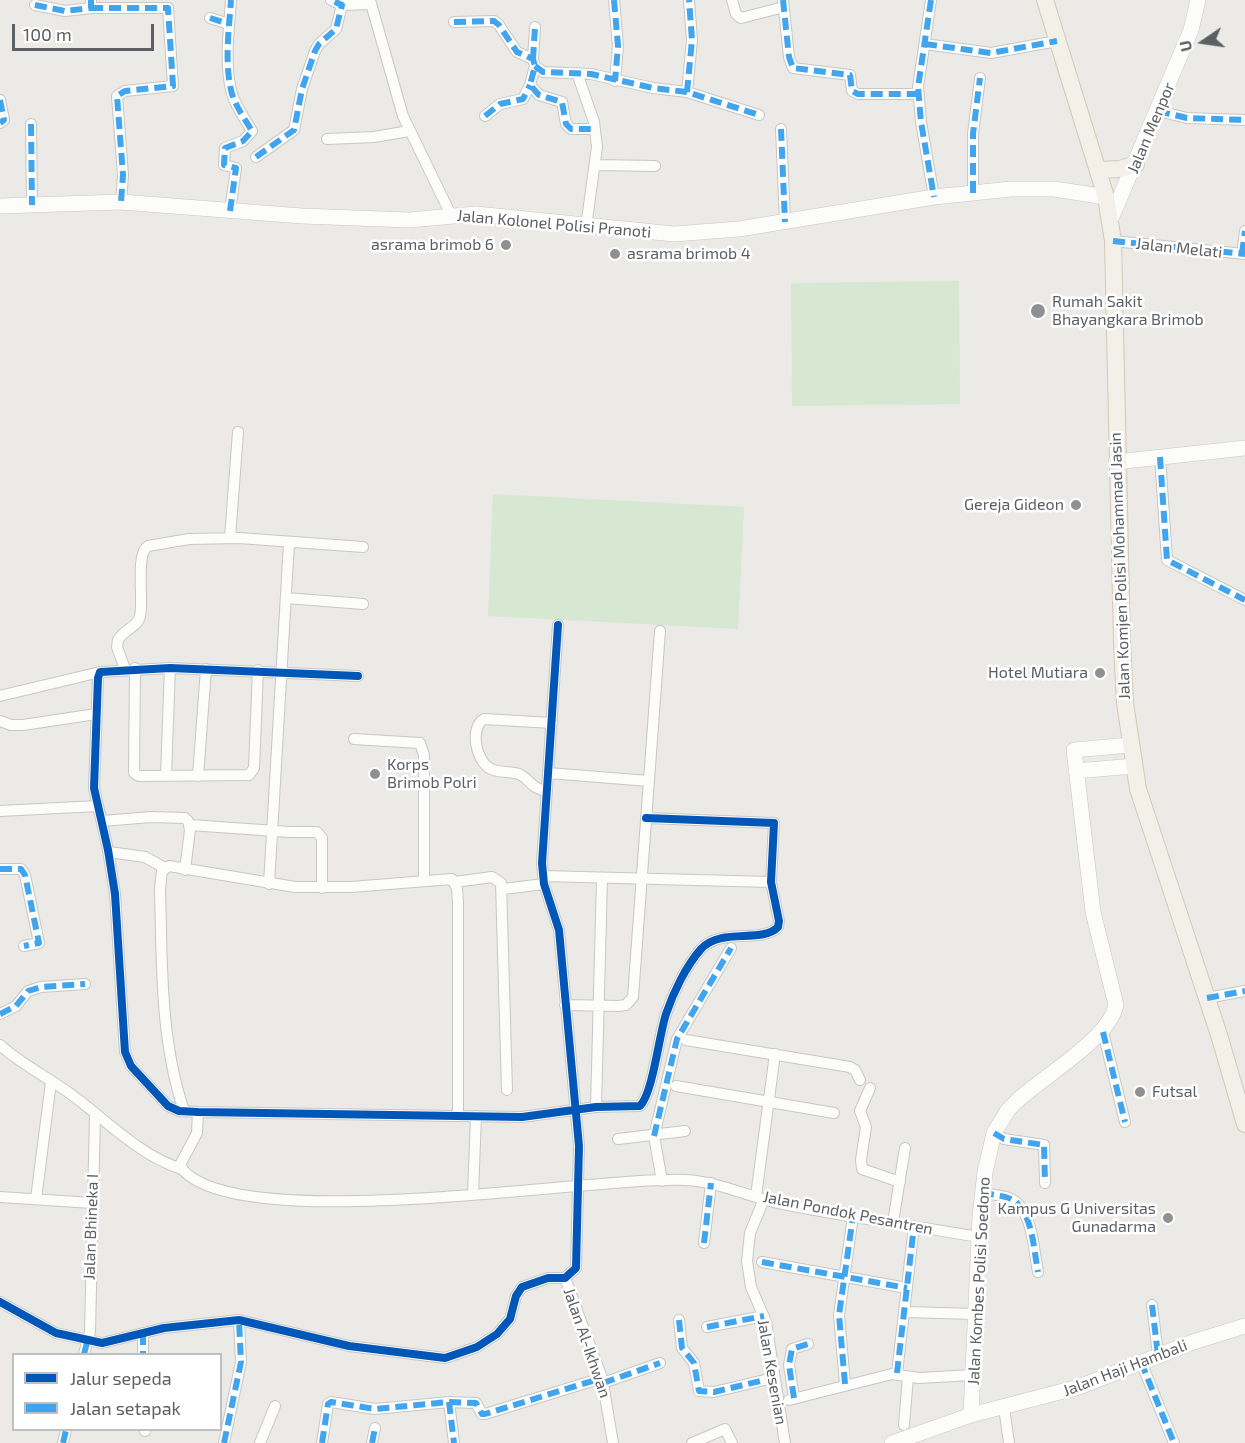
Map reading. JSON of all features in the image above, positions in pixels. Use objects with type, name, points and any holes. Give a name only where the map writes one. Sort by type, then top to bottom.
[{"type":"main road","name":"Jalan Komjen Polisi Mohammad Jasin","points":[[1045,0],[1106,197],[1113,241],[1116,462],[1123,678],[1130,745],[1153,840],[1207,998],[1245,1124]]},
{"type":"main road","points":[[1098,170],[1120,169],[1136,164]]},
{"type":"street","points":[[230,211],[236,168],[224,165],[225,148],[243,141],[252,131],[232,94],[229,24],[231,0]]},
{"type":"street","points":[[331,0],[342,5],[370,2],[409,131],[452,215]]},
{"type":"street","points":[[614,0],[618,60],[615,81]]},
{"type":"street","points":[[687,92],[692,40],[689,0]]},
{"type":"street","points":[[732,0],[736,14],[741,18],[782,4],[789,57],[793,68],[850,75],[852,91],[858,94],[919,94]]},
{"type":"street","points":[[931,0],[919,94],[934,197]]},
{"type":"street","name":"Jalan Menpor","points":[[1110,220],[1136,164],[1191,30],[1198,0]]},
{"type":"street","points":[[35,5],[65,11],[91,4],[168,8],[173,86],[117,93],[123,175],[121,202]]},
{"type":"street","points":[[256,157],[294,130],[302,89],[315,51],[319,44],[336,29],[342,5]]},
{"type":"street","points":[[210,18],[229,24]]},
{"type":"street","points":[[454,22],[494,21],[517,52],[534,62],[543,72],[577,73],[687,92],[759,115]]},
{"type":"street","points":[[485,116],[500,104],[523,99],[530,85],[534,62],[535,27]]},
{"type":"street","points":[[925,44],[991,53],[1057,41]]},
{"type":"street","points":[[577,73],[595,129],[596,165],[586,227]]},
{"type":"street","points":[[973,193],[972,134],[980,78]]},
{"type":"street","points":[[530,85],[539,95],[562,102],[566,124],[571,129],[595,129]]},
{"type":"street","points":[[0,100],[4,120],[0,123]]},
{"type":"street","points":[[1158,111],[1187,118],[1245,120]]},
{"type":"street","points":[[31,124],[32,205]]},
{"type":"street","points":[[781,129],[785,222]]},
{"type":"street","points":[[327,139],[374,137],[409,131]]},
{"type":"street","points":[[596,165],[655,166]]},
{"type":"street","name":"Jalan Kolonel Polisi Pranoti","points":[[0,206],[121,202],[230,211],[409,220],[476,214],[586,227],[674,234],[740,229],[934,197],[973,193],[1039,188],[1106,197]]},
{"type":"street","points":[[1244,254],[1245,231]]},
{"type":"street","name":"Jalan Melati","points":[[1113,241],[1244,254]]},
{"type":"street","points":[[231,538],[237,432]]},
{"type":"street","points":[[1116,462],[1245,448]]},
{"type":"street","points":[[1160,457],[1167,560],[1245,600]]},
{"type":"street","points":[[258,670],[253,772],[243,777],[139,776],[133,769],[130,669],[118,640],[135,625],[141,615],[142,555],[145,548],[189,539],[231,538],[363,547]]},
{"type":"street","points":[[269,884],[274,831],[289,543]]},
{"type":"street","points":[[286,598],[363,604]]},
{"type":"street","points":[[0,1302],[56,1333],[102,1343],[193,1324],[239,1320],[349,1346],[445,1358],[477,1347],[497,1334],[510,1319],[516,1296],[522,1287],[548,1278],[565,1278],[576,1268],[580,1186],[576,1110],[559,930],[544,880],[547,790],[558,625]]},
{"type":"street","points":[[565,1005],[626,1005],[633,997],[660,631]]},
{"type":"street","points":[[166,776],[170,668]]},
{"type":"street","points":[[0,696],[100,672],[130,669],[258,670],[357,676]]},
{"type":"street","points":[[198,776],[206,669]]},
{"type":"street","points":[[100,672],[97,683],[93,773],[115,894],[126,1058],[168,1106],[184,1111],[522,1117],[596,1107],[635,1107],[643,1104],[666,1013],[684,976],[701,949],[710,942],[729,936],[774,930],[779,921],[771,882],[774,823],[646,818]]},
{"type":"street","points":[[0,721],[11,725],[36,724],[96,714]]},
{"type":"street","points":[[547,790],[536,789],[519,774],[497,771],[485,765],[477,749],[477,733],[478,724],[484,719],[552,723]]},
{"type":"street","points":[[354,739],[420,743],[424,754],[424,881]]},
{"type":"street","name":"Jalan Kombes Polisi Soedono","points":[[971,1415],[982,1193],[994,1133],[1008,1110],[1018,1100],[1103,1032],[1114,1015],[1116,1005],[1093,912],[1074,750],[1130,745]]},
{"type":"street","points":[[1076,771],[1134,766]]},
{"type":"street","points":[[548,773],[648,781]]},
{"type":"street","points":[[0,810],[98,806]]},
{"type":"street","points":[[102,821],[180,818],[188,820],[190,825],[185,870]]},
{"type":"street","points":[[190,825],[320,833],[322,888]]},
{"type":"street","points":[[109,852],[145,857],[165,867],[269,884],[322,888],[447,878],[455,882],[492,877],[498,879],[503,889],[507,1090]]},
{"type":"street","points":[[165,867],[160,889],[166,1034],[175,1082],[184,1111]]},
{"type":"street","points":[[0,869],[21,869],[25,875],[39,943],[24,946]]},
{"type":"street","points":[[503,889],[544,880],[602,878],[771,882]]},
{"type":"street","points":[[596,1107],[602,878]]},
{"type":"street","points":[[455,882],[458,903],[458,1115]]},
{"type":"street","points":[[662,1181],[654,1136],[677,1039],[731,948]]},
{"type":"street","points":[[0,1014],[16,1006],[22,995],[41,987],[85,984]]},
{"type":"street","points":[[1207,998],[1245,991]]},
{"type":"street","points":[[1103,1032],[1125,1122]]},
{"type":"street","points":[[686,1040],[850,1067],[855,1070],[860,1080]]},
{"type":"street","name":"Jalan Pondok Pesantren","points":[[0,1045],[28,1068],[170,1166],[182,1169],[197,1180],[221,1190],[250,1197],[317,1203],[662,1181],[711,1183],[760,1197],[853,1216],[979,1237]]},
{"type":"street","name":"Jalan Kesenian","points":[[775,1054],[768,1103],[760,1197],[746,1250],[751,1287],[764,1316],[785,1443]]},
{"type":"street","points":[[36,1199],[51,1082]]},
{"type":"street","points":[[676,1086],[834,1113]]},
{"type":"street","points":[[870,1088],[860,1111],[866,1126],[861,1160],[862,1169],[900,1182]]},
{"type":"street","points":[[182,1169],[181,1163],[196,1133],[198,1112]]},
{"type":"street","name":"Jalan Bhineka I","points":[[84,1353],[88,1339],[95,1115]]},
{"type":"street","points":[[473,1194],[476,1116]]},
{"type":"street","points":[[618,1139],[685,1131]]},
{"type":"street","points":[[994,1133],[1004,1138],[1044,1145],[1045,1183]]},
{"type":"street","points":[[893,1222],[905,1148]]},
{"type":"street","points":[[704,1243],[711,1183]]},
{"type":"street","points":[[982,1193],[1018,1203],[1027,1220],[1038,1272]]},
{"type":"street","points":[[0,1197],[92,1203]]},
{"type":"street","points":[[845,1384],[838,1315],[846,1277],[853,1216]]},
{"type":"street","points":[[897,1374],[914,1226]]},
{"type":"street","points":[[762,1262],[907,1288]]},
{"type":"street","name":"Jalan Al-Ikhwan","points":[[565,1278],[603,1380],[613,1443]]},
{"type":"street","points":[[1152,1305],[1158,1355]]},
{"type":"street","points":[[904,1312],[976,1314]]},
{"type":"street","points":[[707,1327],[764,1316]]},
{"type":"street","points":[[224,1443],[241,1362],[239,1320]]},
{"type":"street","points":[[679,1320],[682,1348],[694,1363],[699,1391],[714,1392],[773,1378]]},
{"type":"street","name":"Jalan Haji Hambali","points":[[892,1443],[971,1415],[1059,1394],[1158,1355],[1245,1326]]},
{"type":"street","points":[[143,1333],[143,1353]]},
{"type":"street","points":[[807,1344],[794,1347],[791,1352],[789,1365],[791,1399],[845,1384],[897,1374],[919,1378],[973,1375]]},
{"type":"street","points":[[1141,1362],[1174,1443]]},
{"type":"street","points":[[322,1443],[328,1404],[331,1402],[375,1409],[449,1402],[476,1403],[485,1414],[660,1363]]},
{"type":"street","points":[[904,1425],[908,1377]]},
{"type":"street","points":[[449,1402],[454,1443]]},
{"type":"street","points":[[260,1443],[275,1406]]},
{"type":"street","points":[[1004,1407],[1009,1443]]},
{"type":"street","points":[[372,1443],[375,1428]]},
{"type":"street","points":[[692,1443],[724,1429],[732,1443]]},
{"type":"green space","points":[[959,281],[960,404],[792,406],[791,283]]},
{"type":"green space","points":[[493,494],[744,507],[738,629],[488,616]]},
{"type":"marked path","points":[[35,5],[65,11],[91,8],[91,0]]},
{"type":"marked path","points":[[230,211],[236,168],[224,165],[225,148],[243,141],[252,131],[236,104],[228,71],[231,0]]},
{"type":"marked path","points":[[256,157],[294,130],[302,89],[315,51],[319,44],[336,29],[342,5],[331,0]]},
{"type":"marked path","points":[[614,0],[618,46],[615,81]]},
{"type":"marked path","points":[[687,92],[692,40],[689,0]]},
{"type":"marked path","points":[[783,0],[789,57],[793,68],[850,75],[852,91],[858,94],[919,94]]},
{"type":"marked path","points":[[931,0],[918,87],[921,122],[934,197]]},
{"type":"marked path","points":[[91,8],[168,8],[173,86],[125,91],[117,96],[123,175],[121,202]]},
{"type":"marked path","points":[[210,18],[229,24]]},
{"type":"marked path","points":[[454,22],[494,21],[517,52],[533,59],[535,66],[530,85],[539,95],[562,102],[566,124],[571,129],[595,129]]},
{"type":"marked path","points":[[533,59],[535,27]]},
{"type":"marked path","points":[[925,44],[991,53],[1057,41]]},
{"type":"marked path","points":[[535,66],[543,72],[591,74],[653,88],[687,92],[759,115]]},
{"type":"marked path","points":[[973,193],[973,134],[980,78]]},
{"type":"marked path","points":[[485,116],[500,104],[523,99],[530,85]]},
{"type":"marked path","points":[[0,100],[4,120],[0,123]]},
{"type":"marked path","points":[[1158,111],[1187,118],[1245,120]]},
{"type":"marked path","points":[[31,124],[32,205]]},
{"type":"marked path","points":[[781,129],[785,222]]},
{"type":"marked path","points":[[1242,254],[1245,231]]},
{"type":"marked path","points":[[1113,241],[1245,254]]},
{"type":"marked path","points":[[1160,457],[1167,560],[1245,600]]},
{"type":"marked path","points":[[0,869],[21,869],[25,875],[39,943],[24,946]]},
{"type":"marked path","points":[[654,1136],[677,1039],[731,948]]},
{"type":"marked path","points":[[0,1014],[16,1006],[28,991],[41,987],[85,984]]},
{"type":"marked path","points":[[1207,998],[1245,991]]},
{"type":"marked path","points":[[1103,1032],[1125,1122]]},
{"type":"marked path","points":[[994,1133],[1004,1139],[1044,1145],[1045,1183]]},
{"type":"marked path","points":[[704,1243],[711,1183]]},
{"type":"marked path","points":[[982,1193],[1011,1199],[1023,1210],[1030,1227],[1038,1272]]},
{"type":"marked path","points":[[845,1384],[839,1315],[853,1216]]},
{"type":"marked path","points":[[897,1373],[914,1226]]},
{"type":"marked path","points":[[762,1262],[907,1288]]},
{"type":"marked path","points":[[1152,1305],[1158,1355]]},
{"type":"marked path","points":[[707,1327],[764,1316]]},
{"type":"marked path","points":[[224,1443],[241,1362],[239,1320]]},
{"type":"marked path","points":[[679,1320],[682,1348],[694,1363],[699,1391],[714,1392],[773,1378]]},
{"type":"marked path","points":[[143,1333],[143,1353]]},
{"type":"marked path","points":[[84,1353],[88,1339]]},
{"type":"marked path","points":[[794,1398],[789,1365],[792,1349],[808,1344]]},
{"type":"marked path","points":[[1141,1362],[1174,1443]]},
{"type":"marked path","points":[[603,1383],[660,1363]]},
{"type":"marked path","points":[[322,1443],[328,1404],[331,1402],[375,1409],[449,1402],[476,1403],[482,1414],[485,1414],[602,1378]]},
{"type":"marked path","points":[[449,1402],[454,1443]]},
{"type":"marked path","points":[[372,1443],[375,1428]]},
{"type":"marked path","points":[[63,1443],[66,1431]]},
{"type":"cycle path","points":[[0,1302],[56,1333],[102,1343],[164,1328],[239,1320],[349,1346],[445,1358],[477,1347],[497,1334],[510,1319],[516,1296],[522,1287],[548,1278],[565,1278],[576,1268],[579,1146],[559,930],[544,884],[542,863],[558,625]]},
{"type":"cycle path","points":[[358,676],[170,668],[100,672],[94,788],[115,894],[125,1052],[131,1066],[168,1106],[179,1111],[198,1112],[522,1117],[596,1107],[640,1106],[649,1089],[663,1023],[669,1006],[680,980],[695,956],[709,942],[730,937],[762,935],[778,927],[779,921],[771,882],[774,823],[646,818]]},
{"type":"place","name":"asrama brimob 6","points":[[506,245]]},
{"type":"place","name":"asrama brimob 4","points":[[615,254]]},
{"type":"place","name":"Rumah Sakit Bhayangkara Brimob","points":[[1038,311]]},
{"type":"place","name":"Gereja Gideon","points":[[1076,505]]},
{"type":"place","name":"Hotel Mutiara","points":[[1100,673]]},
{"type":"place","name":"Korps Brimob Polri","points":[[375,774]]},
{"type":"place","name":"Futsal","points":[[1140,1092]]},
{"type":"place","name":"Kampus G Universitas Gunadarma","points":[[1168,1218]]}]
